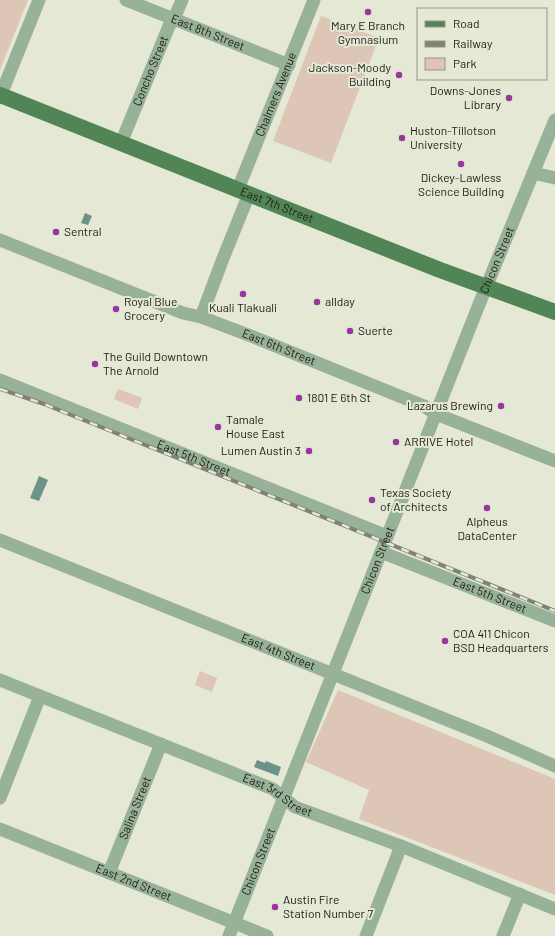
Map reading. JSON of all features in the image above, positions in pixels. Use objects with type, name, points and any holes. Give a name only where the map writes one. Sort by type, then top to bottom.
[{"type":"main road","name":"East 7th Street","points":[[0,96],[486,287],[555,312]]},
{"type":"street","points":[[0,96],[39,0]]},
{"type":"street","name":"East 8th Street","points":[[126,0],[289,65]]},
{"type":"street","name":"Concho Street","points":[[121,143],[169,26],[174,19],[182,0]]},
{"type":"street","name":"Chalmers Avenue","points":[[201,317],[222,261],[244,192],[289,65],[314,0]]},
{"type":"street","name":"Chicon Street","points":[[229,936],[486,287],[555,120]]},
{"type":"street","points":[[533,173],[555,178]]},
{"type":"street","name":"East 6th Street","points":[[0,240],[183,313],[201,317],[251,336],[424,406],[436,414],[555,462]]},
{"type":"street","name":"East 5th Street","points":[[0,380],[387,536]]},
{"type":"street","name":"East 4th Street","points":[[0,540],[487,736],[555,766]]},
{"type":"street","name":"East 5th Street","points":[[381,552],[555,621]]},
{"type":"street","name":"East 3rd Street","points":[[0,680],[273,789],[295,807],[401,846],[555,909]]},
{"type":"street","points":[[0,798],[40,696]]},
{"type":"street","name":"Salina Street","points":[[109,873],[161,744]]},
{"type":"street","name":"East 2nd Street","points":[[0,829],[267,936]]},
{"type":"street","points":[[366,936],[401,846]]},
{"type":"street","points":[[503,936],[520,894]]},
{"type":"green space","points":[[0,0],[28,0],[0,70]]},
{"type":"green space","points":[[321,16],[379,38],[331,163],[273,141]]},
{"type":"green space","points":[[118,389],[142,398],[138,409],[114,399]]},
{"type":"green space","points":[[200,671],[217,678],[212,692],[195,685]]},
{"type":"green space","points":[[338,690],[555,779],[555,895],[359,819],[369,790],[306,762]]},
{"type":"water","points":[[85,213],[92,216],[88,225],[81,223]]},
{"type":"water","points":[[39,476],[48,480],[39,501],[30,498]]},
{"type":"water","points":[[257,760],[265,763],[266,761],[281,767],[278,776],[254,767]]},
{"type":"railway","points":[[0,389],[44,404],[555,611]]},
{"type":"place","name":"Mary E Branch Gymnasium","points":[[368,12]]},
{"type":"place","name":"Jackson-Moody Building","points":[[399,75]]},
{"type":"place","name":"Downs-Jones Library","points":[[509,98]]},
{"type":"place","name":"Huston-Tillotson University","points":[[402,138]]},
{"type":"place","name":"Dickey-Lawless Science Building","points":[[461,164]]},
{"type":"place","name":"Sentral","points":[[56,232]]},
{"type":"place","name":"Kuali Tlakuali","points":[[243,294]]},
{"type":"place","name":"allday","points":[[317,302]]},
{"type":"place","name":"Royal Blue Grocery","points":[[116,309]]},
{"type":"place","name":"Suerte","points":[[350,331]]},
{"type":"place","name":"The Guild Downtown The Arnold","points":[[95,364]]},
{"type":"place","name":"1801 E 6th St","points":[[299,398]]},
{"type":"place","name":"Lazarus Brewing","points":[[501,406]]},
{"type":"place","name":"Tamale House East","points":[[218,427]]},
{"type":"place","name":"ARRIVE Hotel","points":[[396,442]]},
{"type":"place","name":"Lumen Austin 3","points":[[309,451]]},
{"type":"place","name":"Texas Society of Architects","points":[[372,500]]},
{"type":"place","name":"Alpheus DataCenter","points":[[487,508]]},
{"type":"place","name":"COA 411 Chicon BSD Headquarters","points":[[445,641]]},
{"type":"place","name":"Austin Fire Station Number 7","points":[[275,907]]}]
